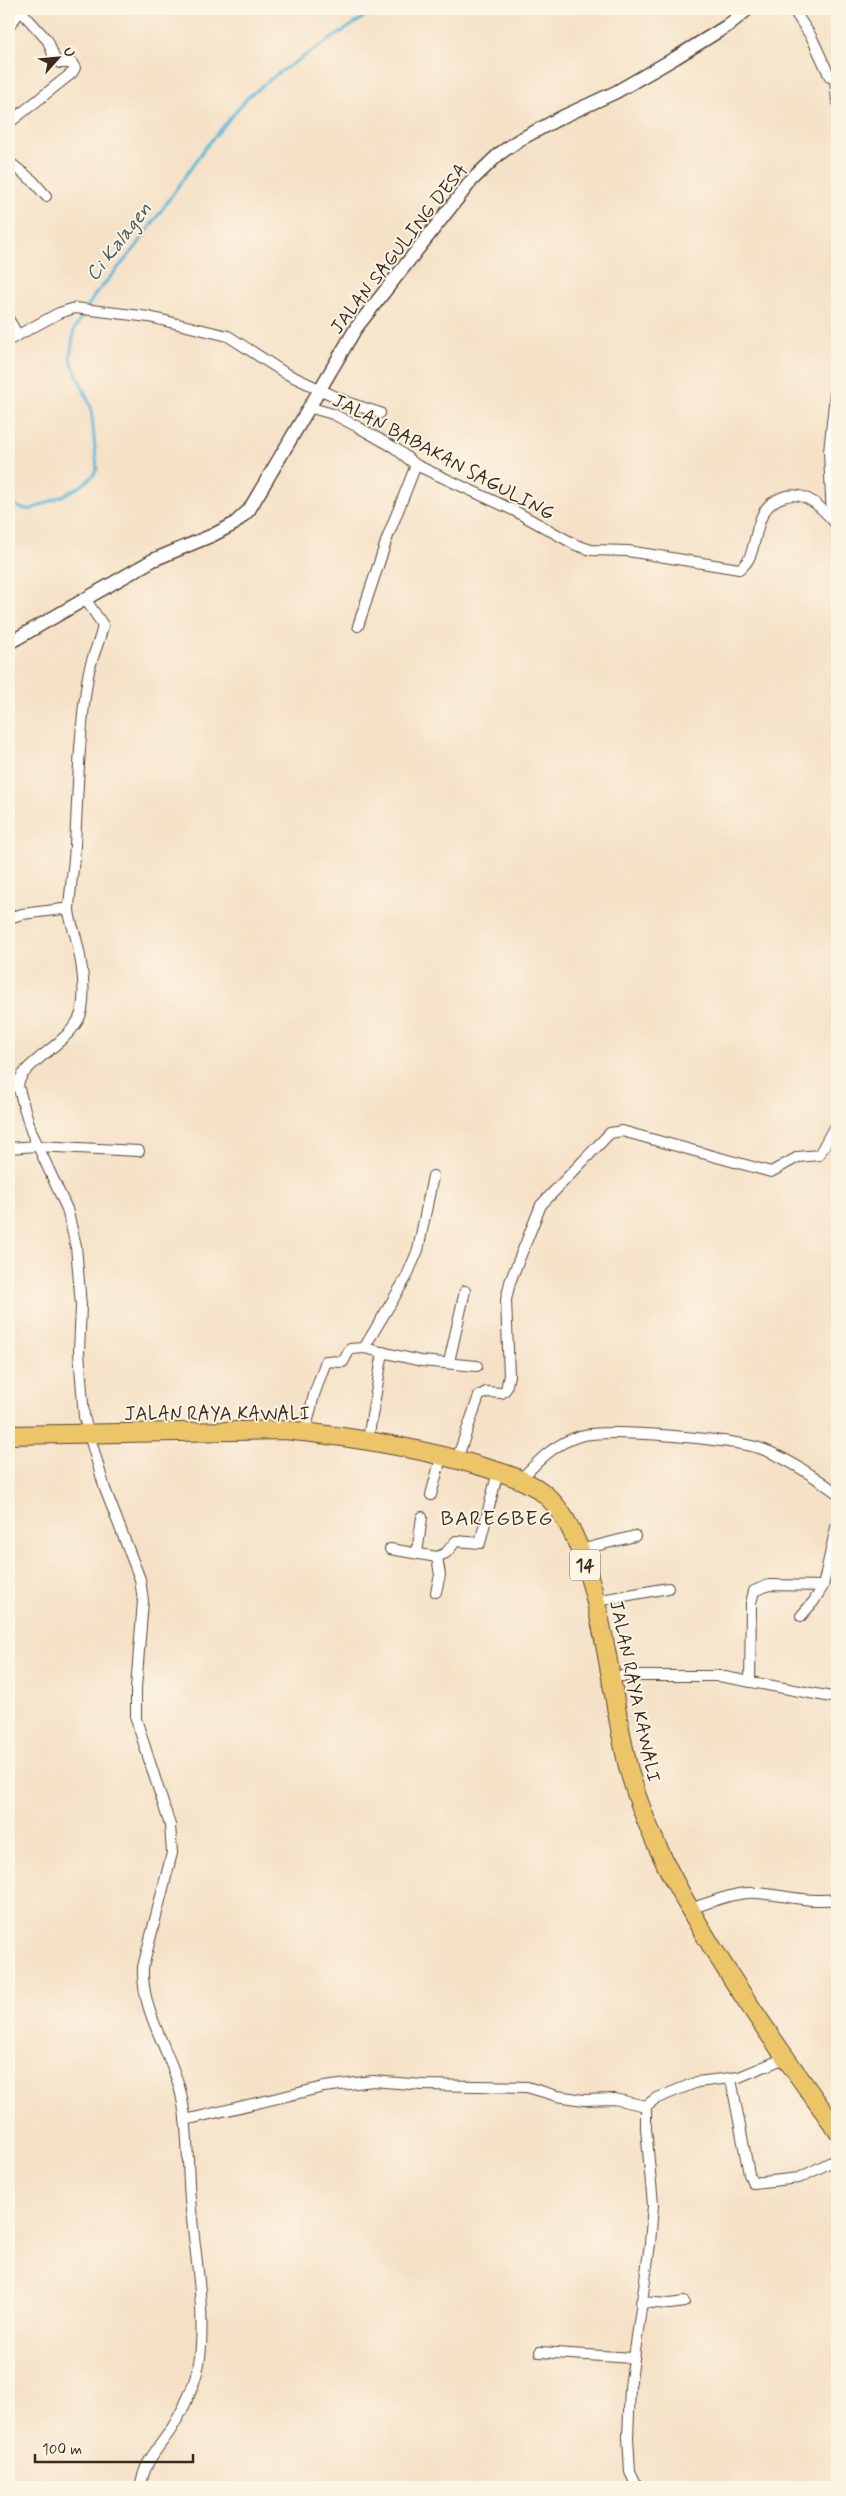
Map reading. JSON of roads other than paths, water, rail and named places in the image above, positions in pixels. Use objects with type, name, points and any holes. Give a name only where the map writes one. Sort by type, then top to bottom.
[{"type":"highway","name":"JALAN RAYA KAWALI","points":[[9,1435],[285,1430],[305,1432],[368,1439],[450,1456],[498,1471],[542,1492],[566,1519],[580,1550],[596,1602],[630,1774],[652,1837],[689,1909],[785,2058],[837,2130]]},
{"type":"street","name":"JALAN SAGULING DESA","points":[[9,642],[86,600],[153,560],[213,535],[234,524],[249,510],[356,328],[472,180],[499,154],[545,126],[616,92],[675,58],[727,26],[748,9]]},
{"type":"street","points":[[794,9],[812,38],[830,77],[836,78],[837,101]]},
{"type":"street","points":[[9,26],[21,10],[48,41],[55,60],[60,63],[72,63],[75,68],[72,73],[9,123]]},
{"type":"street","points":[[9,162],[33,181],[46,196]]},
{"type":"street","points":[[9,320],[13,338],[59,313],[80,308],[149,318],[228,336],[285,373],[320,390],[380,414]]},
{"type":"street","points":[[835,522],[829,452],[837,375]]},
{"type":"street","name":"JALAN BABAKAN SAGULING","points":[[308,407],[333,414],[395,448],[416,464],[513,510],[576,545],[591,550],[628,551],[739,569],[747,561],[761,515],[767,506],[779,498],[793,494],[802,496],[814,502],[835,522]]},
{"type":"street","points":[[358,626],[388,536],[416,464]]},
{"type":"street","points":[[86,600],[102,620],[103,627],[93,653],[88,675],[77,778],[75,848],[69,912],[83,972],[84,996],[81,1013],[68,1033],[25,1071],[19,1081],[31,1131],[37,1146],[49,1166],[67,1209],[76,1246],[81,1306],[79,1352],[81,1400],[88,1435],[105,1489],[140,1579],[142,1594],[136,1718],[170,1825],[172,1852],[143,1967],[142,1986],[179,2086],[185,2120],[201,2313],[201,2348],[192,2386],[172,2428],[149,2459],[142,2475],[141,2487]]},
{"type":"street","points":[[9,918],[22,914],[63,909],[69,912]]},
{"type":"street","points":[[431,1495],[479,1396],[483,1392],[502,1393],[509,1381],[506,1300],[510,1282],[541,1205],[610,1133],[622,1132],[771,1172],[798,1157],[819,1155],[832,1131],[837,1127]]},
{"type":"street","points":[[9,1148],[37,1146],[139,1151]]},
{"type":"street","points":[[364,1348],[406,1278],[418,1250],[433,1176]]},
{"type":"street","points":[[449,1362],[465,1291]]},
{"type":"street","points":[[305,1432],[314,1395],[326,1361],[342,1363],[347,1350],[364,1348],[421,1361],[477,1366]]},
{"type":"street","points":[[368,1439],[383,1352]]},
{"type":"street","points":[[520,1480],[542,1456],[561,1443],[582,1435],[614,1432],[739,1444],[760,1449],[812,1476],[837,1493]]},
{"type":"street","points":[[390,1549],[438,1557],[446,1553],[456,1541],[475,1544],[482,1540],[498,1471]]},
{"type":"street","points":[[417,1553],[422,1516]]},
{"type":"street","points":[[801,1616],[814,1601],[823,1586],[837,1523]]},
{"type":"street","points":[[580,1550],[635,1536]]},
{"type":"street","points":[[436,1592],[440,1574],[438,1557]]},
{"type":"street","points":[[750,1682],[751,1603],[754,1591],[769,1585],[823,1586]]},
{"type":"street","points":[[596,1602],[668,1588]]},
{"type":"street","points":[[610,1676],[700,1675],[837,1698]]},
{"type":"street","points":[[689,1909],[743,1894],[756,1893],[802,1900],[822,1901],[837,1899]]},
{"type":"street","points":[[646,2106],[655,2099],[697,2082],[731,2079],[785,2058]]},
{"type":"street","points":[[731,2079],[749,2174],[753,2183],[799,2178],[837,2159]]},
{"type":"street","points":[[185,2120],[324,2087],[372,2081],[423,2086],[527,2087],[557,2096],[584,2100],[614,2098],[646,2106]]},
{"type":"street","points":[[638,2487],[630,2472],[627,2449],[633,2358],[642,2302],[653,2205],[646,2106]]},
{"type":"street","points":[[642,2302],[670,2304],[684,2302]]},
{"type":"street","points":[[540,2352],[633,2358]]},
{"type":"waterway","name":"Ci Kalagen","points":[[9,499],[19,507],[32,509],[69,493],[93,476],[97,469],[91,407],[70,358],[74,330],[94,296],[136,247],[205,148],[248,97],[280,72],[360,20],[371,9]]},
{"type":"district","name":"BAREGBEG","points":[[497,1518]]}]
